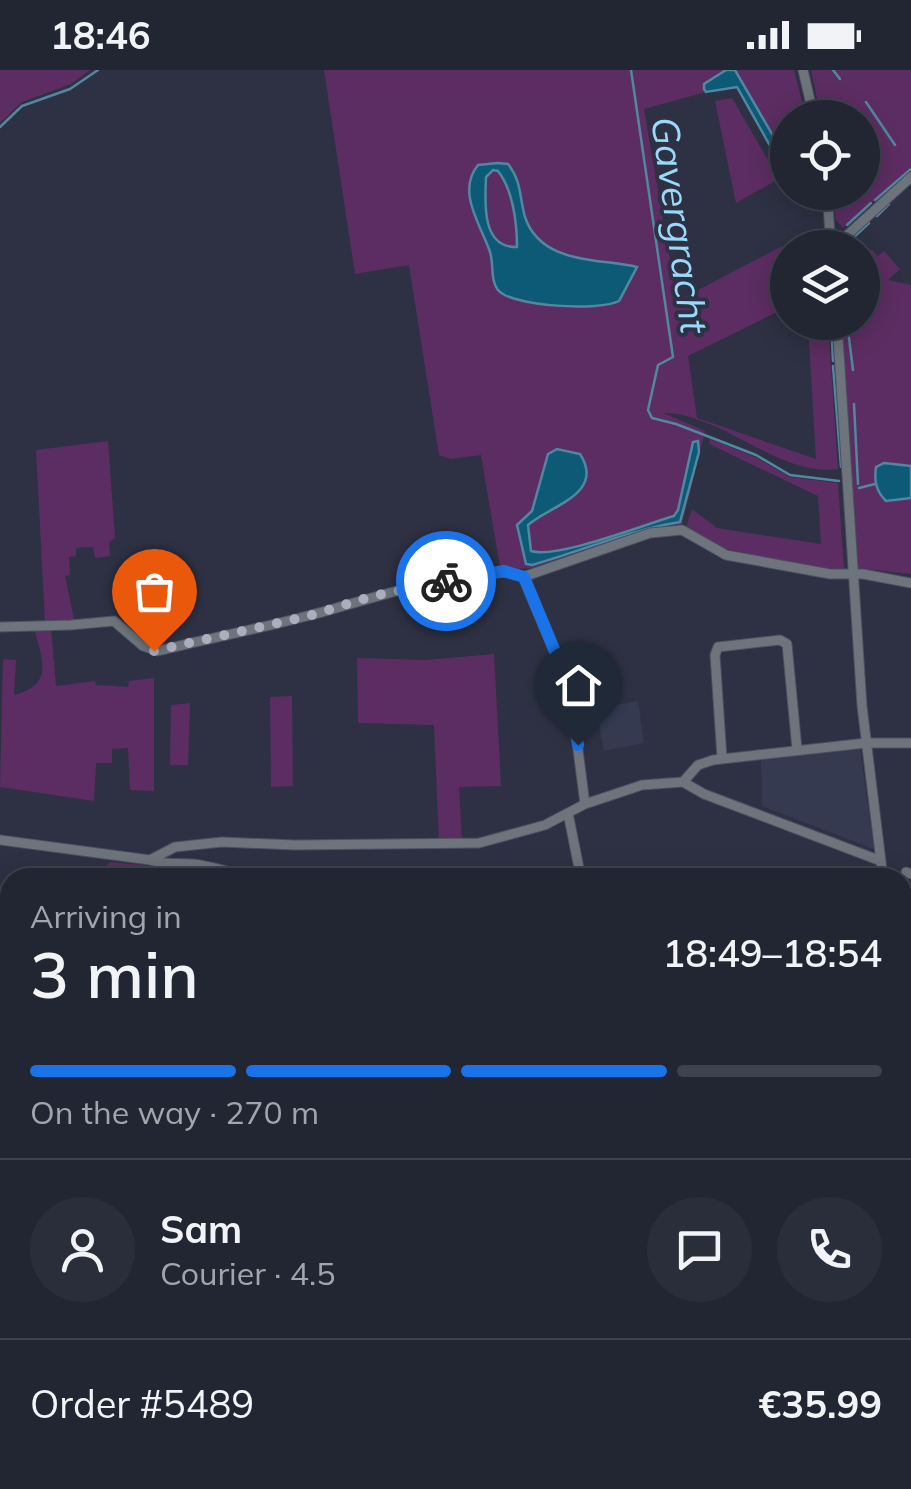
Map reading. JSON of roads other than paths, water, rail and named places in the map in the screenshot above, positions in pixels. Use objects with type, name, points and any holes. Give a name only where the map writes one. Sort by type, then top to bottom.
[{"type":"street","points":[[802,70],[810,100]]},
{"type":"street","points":[[852,230],[911,177]]},
{"type":"street","points":[[837,340],[866,743],[882,868]]},
{"type":"street","points":[[0,627],[114,621],[143,646],[158,651],[466,576],[504,571],[524,577],[650,533],[677,530],[726,555],[830,574],[911,583]]},
{"type":"street","points":[[524,577],[570,689],[585,804]]},
{"type":"street","points":[[722,758],[714,655],[718,647],[727,644],[780,640],[787,644],[796,749]]},
{"type":"street","points":[[682,782],[698,765],[722,758],[911,742]]},
{"type":"street","points":[[168,859],[188,844],[479,844],[534,829],[585,804],[642,785],[682,782],[704,794],[881,861]]},
{"type":"street","points":[[568,814],[579,868]]},
{"type":"street","points":[[0,840],[168,859],[207,868]]},
{"type":"waterway","name":"Gavergracht","points":[[0,127],[22,106],[70,89],[98,70]]},
{"type":"waterway","name":"Gavergracht","points":[[631,70],[673,357],[658,365],[648,410],[652,418],[756,455],[790,475],[839,481]]},
{"type":"waterway","points":[[833,70],[840,79]]},
{"type":"waterway","points":[[880,123],[895,145]]},
{"type":"waterway","points":[[880,196],[911,169]]},
{"type":"waterway","points":[[877,216],[889,204]]},
{"type":"waterway","points":[[847,225],[863,210]]},
{"type":"waterway","points":[[862,230],[869,223]]},
{"type":"waterway","points":[[832,340],[833,361]]},
{"type":"waterway","points":[[849,340],[853,370]]},
{"type":"waterway","points":[[833,366],[841,467]]},
{"type":"waterway","points":[[854,404],[858,484]]},
{"type":"waterway","name":"Gavergracht","points":[[859,488],[875,484]]}]
